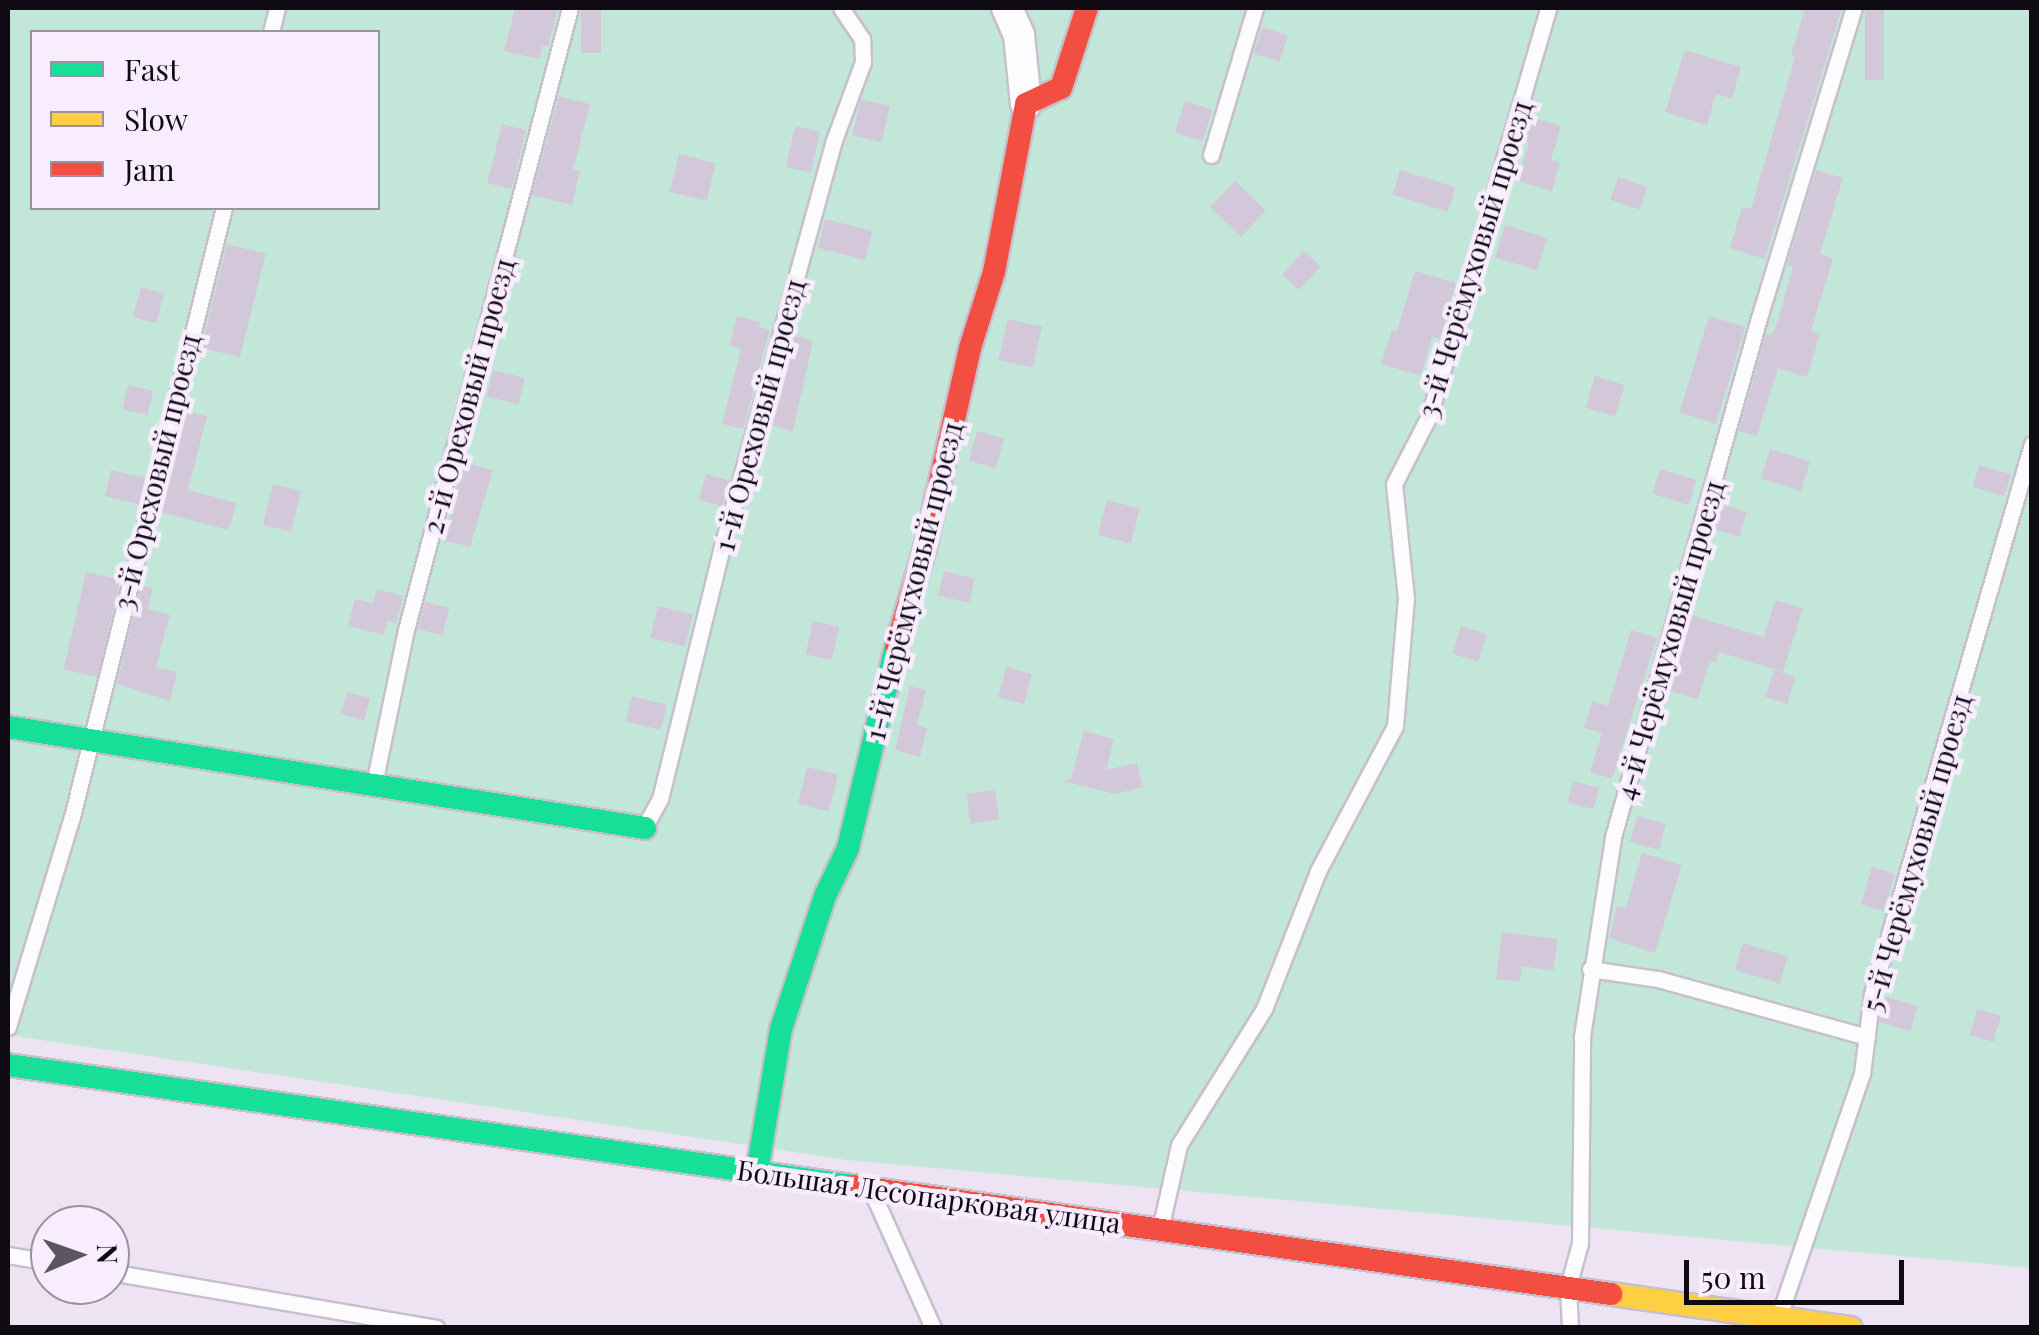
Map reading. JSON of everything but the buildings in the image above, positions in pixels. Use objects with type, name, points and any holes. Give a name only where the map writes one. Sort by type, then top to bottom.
[{"type":"street","points":[[1008,8],[1019,35],[1026,104],[1061,88],[1087,8]]},
{"type":"street","name":"1-й Черёмуховый проезд","points":[[757,1172],[781,1029],[825,896],[848,848],[882,693],[924,548],[970,348],[994,272],[1026,104]]},
{"type":"street","points":[[8,727],[644,828]]},
{"type":"street","name":"Большая Лесопарковая улица","points":[[8,1066],[1851,1328]]},
{"type":"lane","name":"2-й Ореховый проезд","points":[[374,787],[406,630],[570,8]]},
{"type":"lane","name":"1-й Ореховый проезд","points":[[644,828],[660,798],[722,544],[833,143],[864,62],[862,39],[841,8]]},
{"type":"lane","points":[[1210,155],[1255,8]]},
{"type":"lane","name":"3-й Черёмуховый проезд","points":[[1160,1229],[1179,1146],[1264,1009],[1318,871],[1396,726],[1406,598],[1394,484],[1429,416],[1548,8]]},
{"type":"lane","name":"4-й Черёмуховый проезд","points":[[1570,1328],[1568,1287],[1580,1243],[1582,1036],[1612,837],[1758,318],[1854,8]]},
{"type":"lane","name":"3-й Ореховый проезд","points":[[8,1027],[92,738],[224,210]]},
{"type":"lane","name":"5-й Черёмуховый проезд","points":[[1779,1317],[1862,1074],[1872,994],[2032,444]]},
{"type":"lane","points":[[1590,969],[1658,979],[1867,1037]]},
{"type":"lane","points":[[871,1188],[933,1328]]},
{"type":"lane","points":[[130,1275],[436,1328]]},
{"type":"green space","points":[[8,8],[2031,8],[2031,1268],[847,1160],[8,1035]]},
{"type":"traffic: fast","points":[[757,1172],[781,1029],[825,896],[848,848],[896,647]]},
{"type":"traffic: fast","points":[[8,727],[645,828]]},
{"type":"traffic: fast","points":[[8,1065],[853,1186]]},
{"type":"traffic: slow","points":[[1611,1294],[1851,1328]]},
{"type":"traffic: jam","points":[[896,647],[925,548],[970,348],[994,272],[1026,104],[1061,88],[1087,8]]},
{"type":"traffic: jam","points":[[853,1186],[1611,1294]]}]
